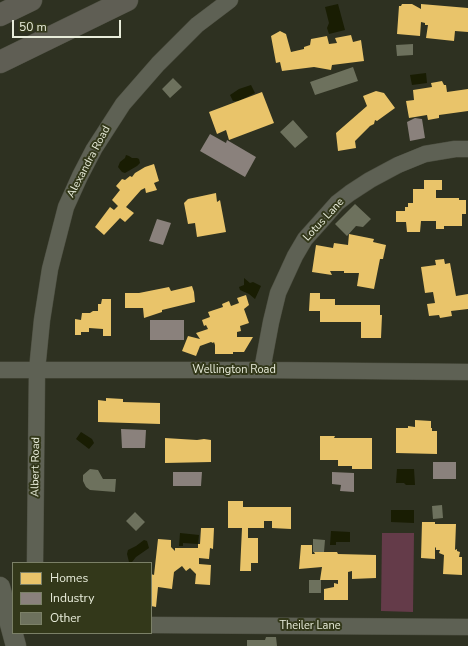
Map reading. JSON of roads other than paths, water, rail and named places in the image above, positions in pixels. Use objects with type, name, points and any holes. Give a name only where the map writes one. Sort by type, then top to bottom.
[{"type":"main road","points":[[0,15],[31,0]]},
{"type":"main road","points":[[0,62],[127,0]]},
{"type":"street","name":"Alexandra Road","points":[[37,370],[42,320],[50,269],[57,238],[66,207],[87,162],[123,104],[158,64],[197,25],[230,0]]},
{"type":"street","name":"Lotus Lane","points":[[262,370],[278,293],[298,250],[306,238],[337,203],[370,180],[398,165],[425,154],[455,149],[468,149]]},
{"type":"street","name":"Wellington Road","points":[[0,370],[468,372]]},
{"type":"street","name":"Albert Road","points":[[35,562],[37,370]]},
{"type":"street","points":[[0,587],[12,631]]},
{"type":"street","name":"Theiler Lane","points":[[152,625],[468,627]]},
{"type":"street","points":[[13,634],[16,646]]}]
